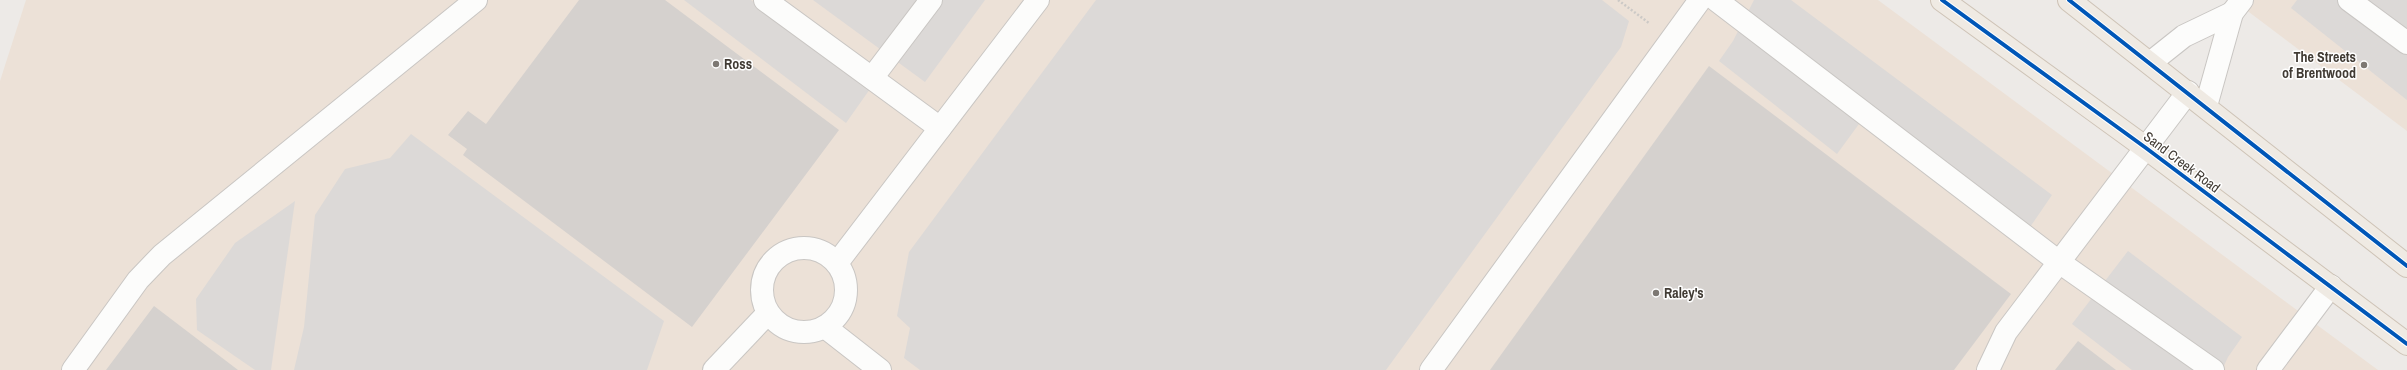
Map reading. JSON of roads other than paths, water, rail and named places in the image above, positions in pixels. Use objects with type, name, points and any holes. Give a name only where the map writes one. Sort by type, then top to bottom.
[{"type":"main road","name":"Sand Creek Road","points":[[1942,0],[2146,148],[2407,344]]},
{"type":"main road","points":[[2069,0],[2206,106],[2407,266]]},
{"type":"lane","points":[[73,370],[138,280],[162,255],[476,0]]},
{"type":"lane","points":[[765,0],[940,128]]},
{"type":"lane","points":[[872,78],[931,0]]},
{"type":"lane","points":[[837,263],[1038,0]]},
{"type":"lane","points":[[1431,370],[1700,0]]},
{"type":"lane","points":[[1716,0],[2059,262],[2213,370]]},
{"type":"lane","points":[[2349,0],[2407,43]]},
{"type":"lane","points":[[2150,63],[2184,36],[2237,7]]},
{"type":"lane","points":[[2206,106],[2237,7]]},
{"type":"lane","points":[[1988,370],[2006,332],[2188,92]]},
{"type":"lane","points":[[799,248],[813,248],[826,254],[837,263],[847,285],[846,298],[842,309],[835,320],[825,327],[813,332],[800,332],[788,329],[777,323],[768,313],[762,300],[762,286],[765,272],[774,260],[785,252],[799,248]]},
{"type":"lane","points":[[2268,370],[2330,286]]},
{"type":"lane","points":[[714,370],[768,313]]},
{"type":"lane","points":[[825,327],[880,370]]},
{"type":"place","name":"Ross","points":[[716,64]]},
{"type":"place","name":"The Streets of Brentwood","points":[[2364,65]]},
{"type":"place","name":"Raley's","points":[[1656,293]]}]
